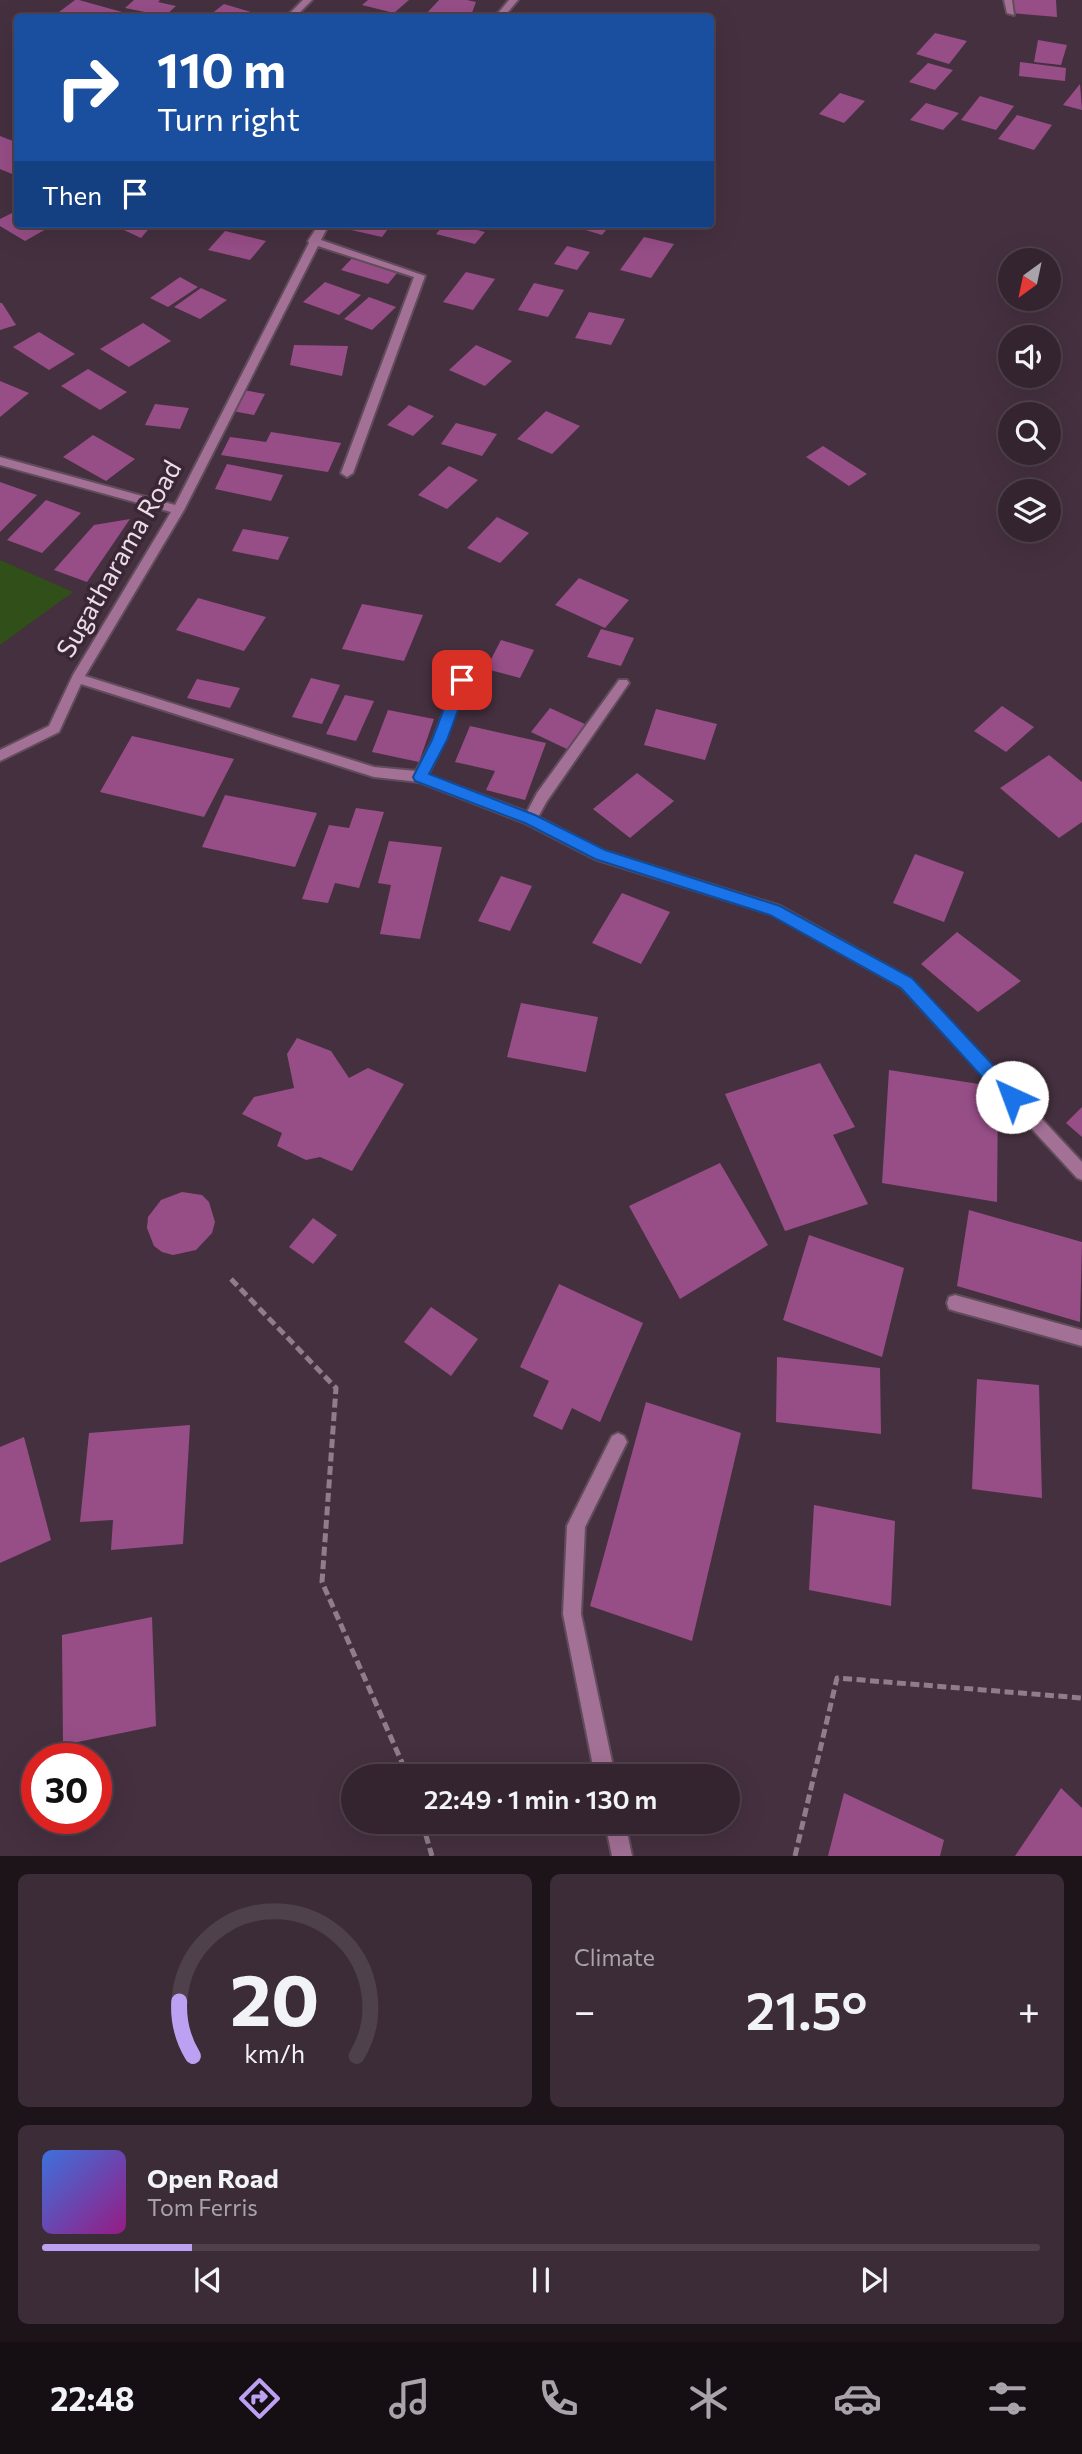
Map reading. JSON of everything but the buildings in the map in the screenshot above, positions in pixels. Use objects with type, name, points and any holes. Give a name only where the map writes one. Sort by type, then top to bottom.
[{"type":"street","points":[[293,14],[307,0]]},
{"type":"street","points":[[502,14],[514,0]]},
{"type":"street","points":[[1007,0],[1011,13]]},
{"type":"street","name":"Sugatharama Road","points":[[321,228],[178,510],[77,678],[374,772],[421,777],[530,819],[600,855],[775,911],[906,983],[1082,1173]]},
{"type":"street","points":[[313,241],[420,276],[347,473]]},
{"type":"street","points":[[0,461],[178,510]]},
{"type":"street","points":[[0,756],[54,729],[77,678]]},
{"type":"street","points":[[421,777],[439,740],[462,680]]},
{"type":"street","points":[[530,819],[542,797],[622,683]]},
{"type":"street","points":[[955,1303],[1082,1338]]},
{"type":"street","points":[[603,1764],[572,1614],[576,1526],[618,1442]]},
{"type":"street","points":[[617,1834],[622,1856]]},
{"type":"path","points":[[231,1279],[336,1388],[322,1582],[403,1764]]},
{"type":"path","points":[[795,1856],[837,1678],[1082,1698]]},
{"type":"path","points":[[426,1834],[432,1856]]},
{"type":"green space","points":[[0,560],[73,592],[0,645]]},
{"type":"route","points":[[462,680],[439,740],[421,777],[530,819],[600,855],[775,911],[906,983],[1012,1097]]}]
